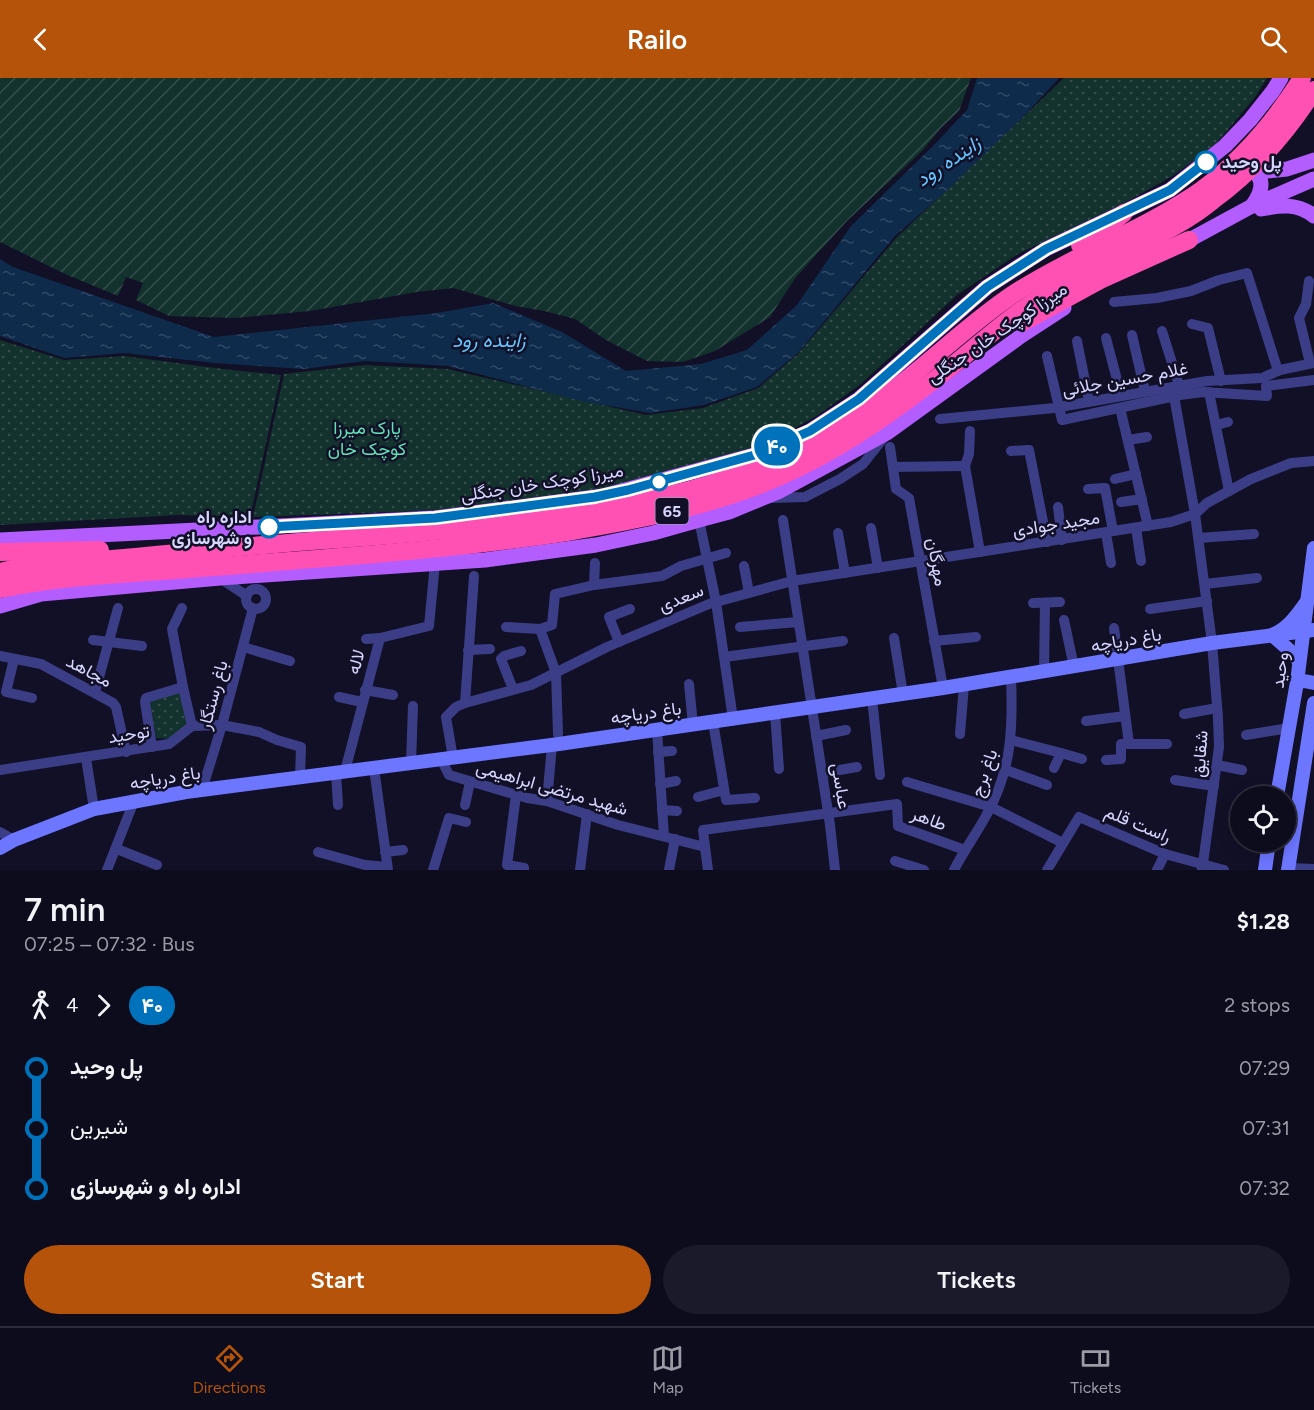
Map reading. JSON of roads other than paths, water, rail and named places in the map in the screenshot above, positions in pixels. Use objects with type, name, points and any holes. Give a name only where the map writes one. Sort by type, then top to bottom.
[{"type":"highway","name":"65","points":[[0,589],[50,581],[457,546],[573,531],[681,509],[721,499],[757,486],[796,469],[904,404],[1017,313],[1048,292],[1197,213],[1224,173],[1249,150],[1275,118],[1302,78]]},
{"type":"highway","name":"65","points":[[0,572],[17,568],[245,546],[453,531],[521,523],[624,506],[675,494],[747,472],[788,455],[859,415],[926,363],[971,324],[1038,279],[1170,210],[1207,195],[1258,162],[1304,107],[1314,90]]},
{"type":"highway","points":[[926,363],[943,340],[991,297],[1091,239],[1124,213]]},
{"type":"highway","points":[[986,339],[1024,322],[1100,280],[1189,240]]},
{"type":"highway","points":[[0,552],[245,546]]},
{"type":"highway","points":[[0,599],[50,581]]},
{"type":"main road","name":"میرزا کوچک خان جنگلی","points":[[0,540],[435,518],[603,496],[758,454],[810,431],[859,399],[987,287],[1046,249],[1170,190],[1225,146],[1274,91],[1281,78]]},
{"type":"main road","points":[[1225,146],[1258,172],[1261,189],[1246,209]]},
{"type":"main road","points":[[1258,172],[1287,170],[1314,160]]},
{"type":"main road","points":[[1246,209],[1314,179]]},
{"type":"main road","points":[[1246,209],[1291,206],[1300,207],[1314,216]]},
{"type":"main road","name":"میرزا کوچک خان جنگلی","points":[[0,606],[41,594],[220,578],[485,560],[596,545],[653,533],[729,512],[785,489],[889,440],[1021,336],[1062,309],[1246,209]]},
{"type":"street","points":[[1309,78],[1314,84]]},
{"type":"street","points":[[1114,302],[1157,298],[1191,291],[1219,280],[1247,273],[1278,371]]},
{"type":"street","points":[[1309,281],[1306,304],[1299,318],[1312,363]]},
{"type":"street","points":[[1192,324],[1208,328],[1221,381]]},
{"type":"street","points":[[1162,331],[1177,391],[1212,643]]},
{"type":"street","points":[[1132,335],[1145,391]]},
{"type":"street","points":[[1106,338],[1121,395]]},
{"type":"street","points":[[1077,342],[1086,402],[1085,415]]},
{"type":"street","points":[[1047,356],[1062,420],[1120,408],[1177,391],[1267,396],[1266,386],[1314,380]]},
{"type":"street","name":"غلام حسین جلائی","points":[[939,419],[1060,407],[1145,391],[1177,391],[1207,381],[1262,378],[1278,371],[1312,363]]},
{"type":"street","points":[[1251,379],[1252,395]]},
{"type":"street","points":[[1209,392],[1229,490]]},
{"type":"street","points":[[1120,408],[1148,526]]},
{"type":"street","points":[[1216,425],[1228,422]]},
{"type":"street","points":[[970,431],[969,454],[965,466],[980,552]]},
{"type":"street","points":[[1128,440],[1148,437]]},
{"type":"street","name":"مهرگان","points":[[889,440],[896,489],[909,498],[943,688]]},
{"type":"street","points":[[1011,452],[1029,450],[1047,542]]},
{"type":"street","name":"مجید جوادی","points":[[921,562],[1171,522],[1195,514],[1207,502],[1229,490],[1291,463],[1314,461]]},
{"type":"street","points":[[893,467],[965,466]]},
{"type":"street","points":[[1115,479],[1136,474]]},
{"type":"street","points":[[1088,489],[1105,488],[1111,563]]},
{"type":"street","points":[[1121,502],[1142,500]]},
{"type":"street","points":[[1059,507],[1062,540]]},
{"type":"street","points":[[699,520],[716,602],[733,719]]},
{"type":"street","name":"عباسی","points":[[783,520],[836,870]]},
{"type":"street","points":[[871,528],[878,568]]},
{"type":"street","points":[[1136,528],[1141,561]]},
{"type":"street","points":[[838,533],[845,573]]},
{"type":"street","points":[[1198,538],[1254,534]]},
{"type":"street","name":"وحید","points":[[1279,786],[1299,661],[1309,631],[1314,548]]},
{"type":"street","points":[[506,627],[540,629],[552,625],[555,594],[594,585],[662,576],[681,566],[726,554]]},
{"type":"street","name":"سعدی","points":[[465,703],[531,685],[619,642],[716,602],[792,581],[921,562]]},
{"type":"street","name":"لاله","points":[[338,805],[341,772],[380,638],[429,626],[435,563]]},
{"type":"street","points":[[594,585],[595,563]]},
{"type":"street","points":[[744,566],[749,593]]},
{"type":"street","name":"باغ رستگار","points":[[247,596],[251,591],[260,590],[272,575]]},
{"type":"street","points":[[447,759],[446,717],[456,707],[465,703],[474,576]]},
{"type":"street","points":[[220,578],[247,596],[248,605],[253,608]]},
{"type":"street","points":[[1204,584],[1257,578]]},
{"type":"street","name":"باغ رستگار","points":[[202,790],[253,608],[260,608],[266,598],[260,590]]},
{"type":"street","points":[[1299,661],[1272,635],[1282,631],[1292,622],[1311,597]]},
{"type":"street","points":[[1150,609],[1207,601]]},
{"type":"street","points":[[1033,603],[1060,602]]},
{"type":"street","points":[[1044,672],[1045,603]]},
{"type":"street","points":[[95,692],[118,608]]},
{"type":"street","points":[[182,608],[172,629],[192,726],[222,725],[259,732],[301,747],[300,777]]},
{"type":"street","points":[[619,642],[609,617],[630,609]]},
{"type":"street","points":[[1064,620],[1074,667]]},
{"type":"street","points":[[740,627],[798,622]]},
{"type":"street","points":[[1114,628],[1129,744]]},
{"type":"street","points":[[540,629],[556,673],[555,740],[547,801]]},
{"type":"street","name":"باغ دریاچه","points":[[0,848],[14,840],[94,808],[134,801],[202,790],[447,759],[555,740],[693,725],[964,685],[1212,643],[1309,631]]},
{"type":"street","points":[[934,641],[976,637]]},
{"type":"street","points":[[366,639],[380,638]]},
{"type":"street","points":[[894,638],[903,694]]},
{"type":"street","points":[[93,640],[142,646]]},
{"type":"street","points":[[724,657],[843,641]]},
{"type":"street","name":"شقایق","points":[[1203,868],[1219,747],[1212,643]]},
{"type":"street","points":[[243,647],[290,661]]},
{"type":"street","points":[[468,650],[490,649]]},
{"type":"street","points":[[513,689],[501,657],[521,651]]},
{"type":"street","name":"مجاهد","points":[[0,656],[41,664],[113,702],[126,752]]},
{"type":"street","points":[[14,659],[3,692],[32,698]]},
{"type":"street","name":"باغ برج","points":[[954,870],[991,807],[1006,770],[1010,755],[1013,714],[1011,677]]},
{"type":"street","points":[[1297,682],[1314,683]]},
{"type":"street","points":[[689,684],[693,725]]},
{"type":"street","points":[[960,734],[964,685]]},
{"type":"street","points":[[152,747],[146,698],[183,687]]},
{"type":"street","points":[[365,690],[393,695]]},
{"type":"street","points":[[339,697],[362,702]]},
{"type":"street","points":[[872,698],[880,775]]},
{"type":"street","points":[[1314,703],[1311,744],[1300,789],[1288,864],[1314,868]]},
{"type":"street","points":[[411,763],[413,706]]},
{"type":"street","points":[[1184,714],[1217,708]]},
{"type":"street","points":[[775,713],[779,769]]},
{"type":"street","points":[[1086,720],[1125,716]]},
{"type":"street","points":[[713,722],[726,800],[755,798]]},
{"type":"street","name":"توحید","points":[[94,808],[86,758],[169,744],[192,726]]},
{"type":"street","points":[[1246,735],[1289,728]]},
{"type":"street","points":[[657,730],[662,810],[669,837],[669,870]]},
{"type":"street","points":[[816,736],[846,730]]},
{"type":"street","points":[[1011,740],[1082,759]]},
{"type":"street","points":[[1106,760],[1121,759],[1121,744],[1167,744]]},
{"type":"street","points":[[658,752],[672,751]]},
{"type":"street","points":[[1054,768],[1062,753]]},
{"type":"street","points":[[0,770],[86,758]]},
{"type":"street","name":"شهید مرتضی ابراهیمی","points":[[447,759],[449,775],[516,795],[547,801],[618,825],[705,847]]},
{"type":"street","points":[[1217,765],[1242,770]]},
{"type":"street","points":[[822,773],[857,767]]},
{"type":"street","points":[[318,852],[365,867],[388,868],[374,768]]},
{"type":"street","points":[[1006,770],[1047,785]]},
{"type":"street","points":[[1175,780],[1214,786]]},
{"type":"street","points":[[465,805],[470,782]]},
{"type":"street","points":[[660,784],[676,782]]},
{"type":"street","points":[[908,782],[991,807],[1063,843],[1047,870]]},
{"type":"street","points":[[698,797],[724,789]]},
{"type":"street","points":[[516,795],[507,865],[524,868],[524,870]]},
{"type":"street","points":[[107,870],[134,801]]},
{"type":"street","name":"طاهر","points":[[829,814],[897,804],[898,826],[965,850]]},
{"type":"street","points":[[662,810],[676,811]]},
{"type":"street","points":[[580,870],[587,814]]},
{"type":"street","points":[[708,870],[704,830],[829,814]]},
{"type":"street","name":"راست قلم","points":[[1063,843],[1079,817],[1203,868],[1224,870]]},
{"type":"street","points":[[433,870],[449,818],[466,822]]},
{"type":"street","points":[[0,832],[14,840]]},
{"type":"street","points":[[117,849],[157,865]]},
{"type":"street","points":[[385,852],[403,850]]},
{"type":"street","points":[[1265,870],[1268,852]]},
{"type":"street","points":[[1157,870],[1165,854]]},
{"type":"street","points":[[895,861],[924,870]]},
{"type":"water","name":"زاینده رود","points":[[977,78],[1059,78],[1022,118],[895,236],[798,353],[757,387],[704,405],[650,413],[581,401],[448,366],[366,361],[303,369],[215,363],[124,353],[64,358],[0,336],[0,259],[13,267],[214,337],[437,313],[493,303],[562,332],[626,371],[701,364],[747,350],[797,305],[851,226],[967,110]]},
{"type":"place","name":"پل وحید","points":[[1206,162]]},
{"type":"place","name":"اداره راه و شهرسازی","points":[[269,527]]},
{"type":"park label","name":"پارک میرزا کوچک خان","points":[[367,438]]}]
